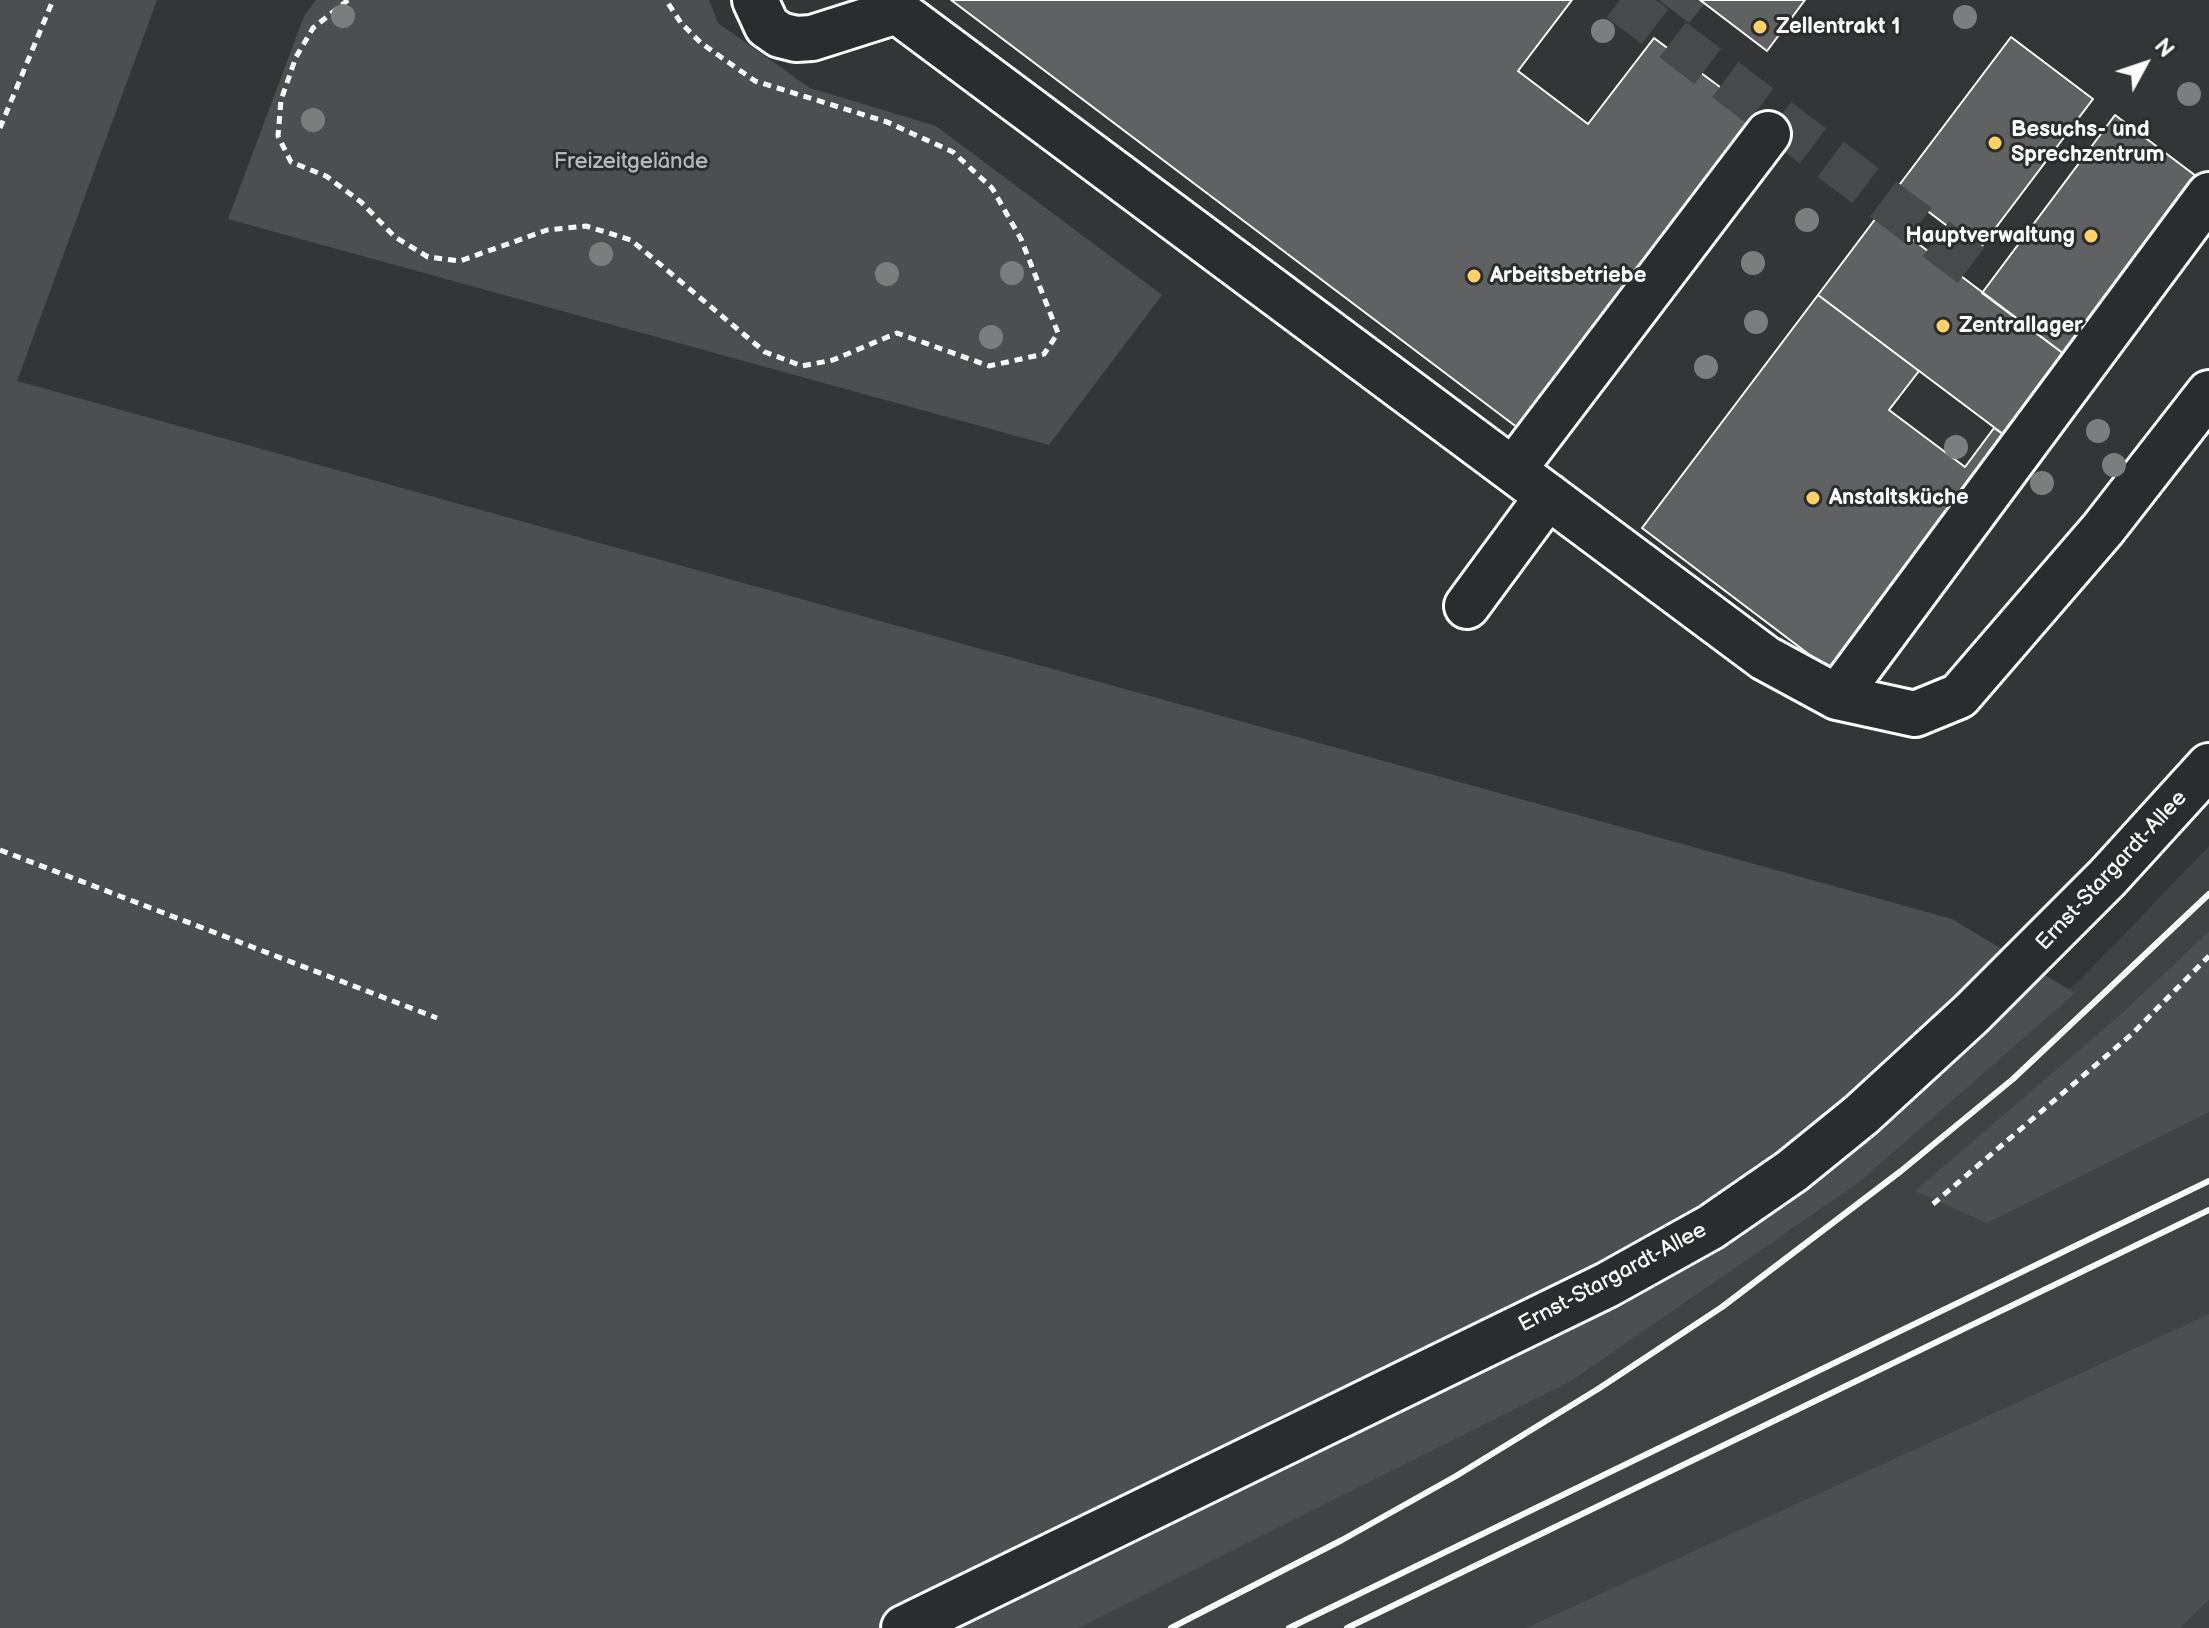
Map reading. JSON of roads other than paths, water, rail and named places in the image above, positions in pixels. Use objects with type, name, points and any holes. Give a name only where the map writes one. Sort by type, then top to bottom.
[{"type":"street","points":[[755,0],[767,26],[780,35],[796,39],[812,38],[890,6],[1765,658],[1837,697],[1915,714],[1959,696],[2103,529],[2209,393]]},
{"type":"street","points":[[1513,470],[1768,134]]},
{"type":"street","points":[[1837,697],[2209,195]]},
{"type":"street","points":[[1467,606],[1548,496]]},
{"type":"street","name":"Ernst-Stargardt-Allee","points":[[904,1628],[1607,1285],[1711,1227],[1792,1171],[1861,1115],[1960,1024],[2108,877],[2209,766]]},
{"type":"tunnel","points":[[1620,0],[1977,270]]},
{"type":"railway","points":[[1171,1628],[1342,1540],[1456,1476],[1598,1389],[1722,1307],[1901,1171],[2013,1079],[2209,894]]},
{"type":"railway","points":[[1289,1628],[2209,1181]]},
{"type":"railway","points":[[1347,1628],[2209,1210]]},
{"type":"place","name":"Zellentrakt 1","points":[[1760,27]]},
{"type":"place","name":"Besuchs- und Sprechzentrum","points":[[1995,143]]},
{"type":"place","name":"Hauptverwaltung","points":[[2091,236]]},
{"type":"place","name":"Arbeitsbetriebe","points":[[1474,276]]},
{"type":"place","name":"Zentrallager","points":[[1943,326]]},
{"type":"place","name":"Anstaltsküche","points":[[1813,498]]},
{"type":"park label","name":"Freizeitgelände","points":[[631,162]]}]
